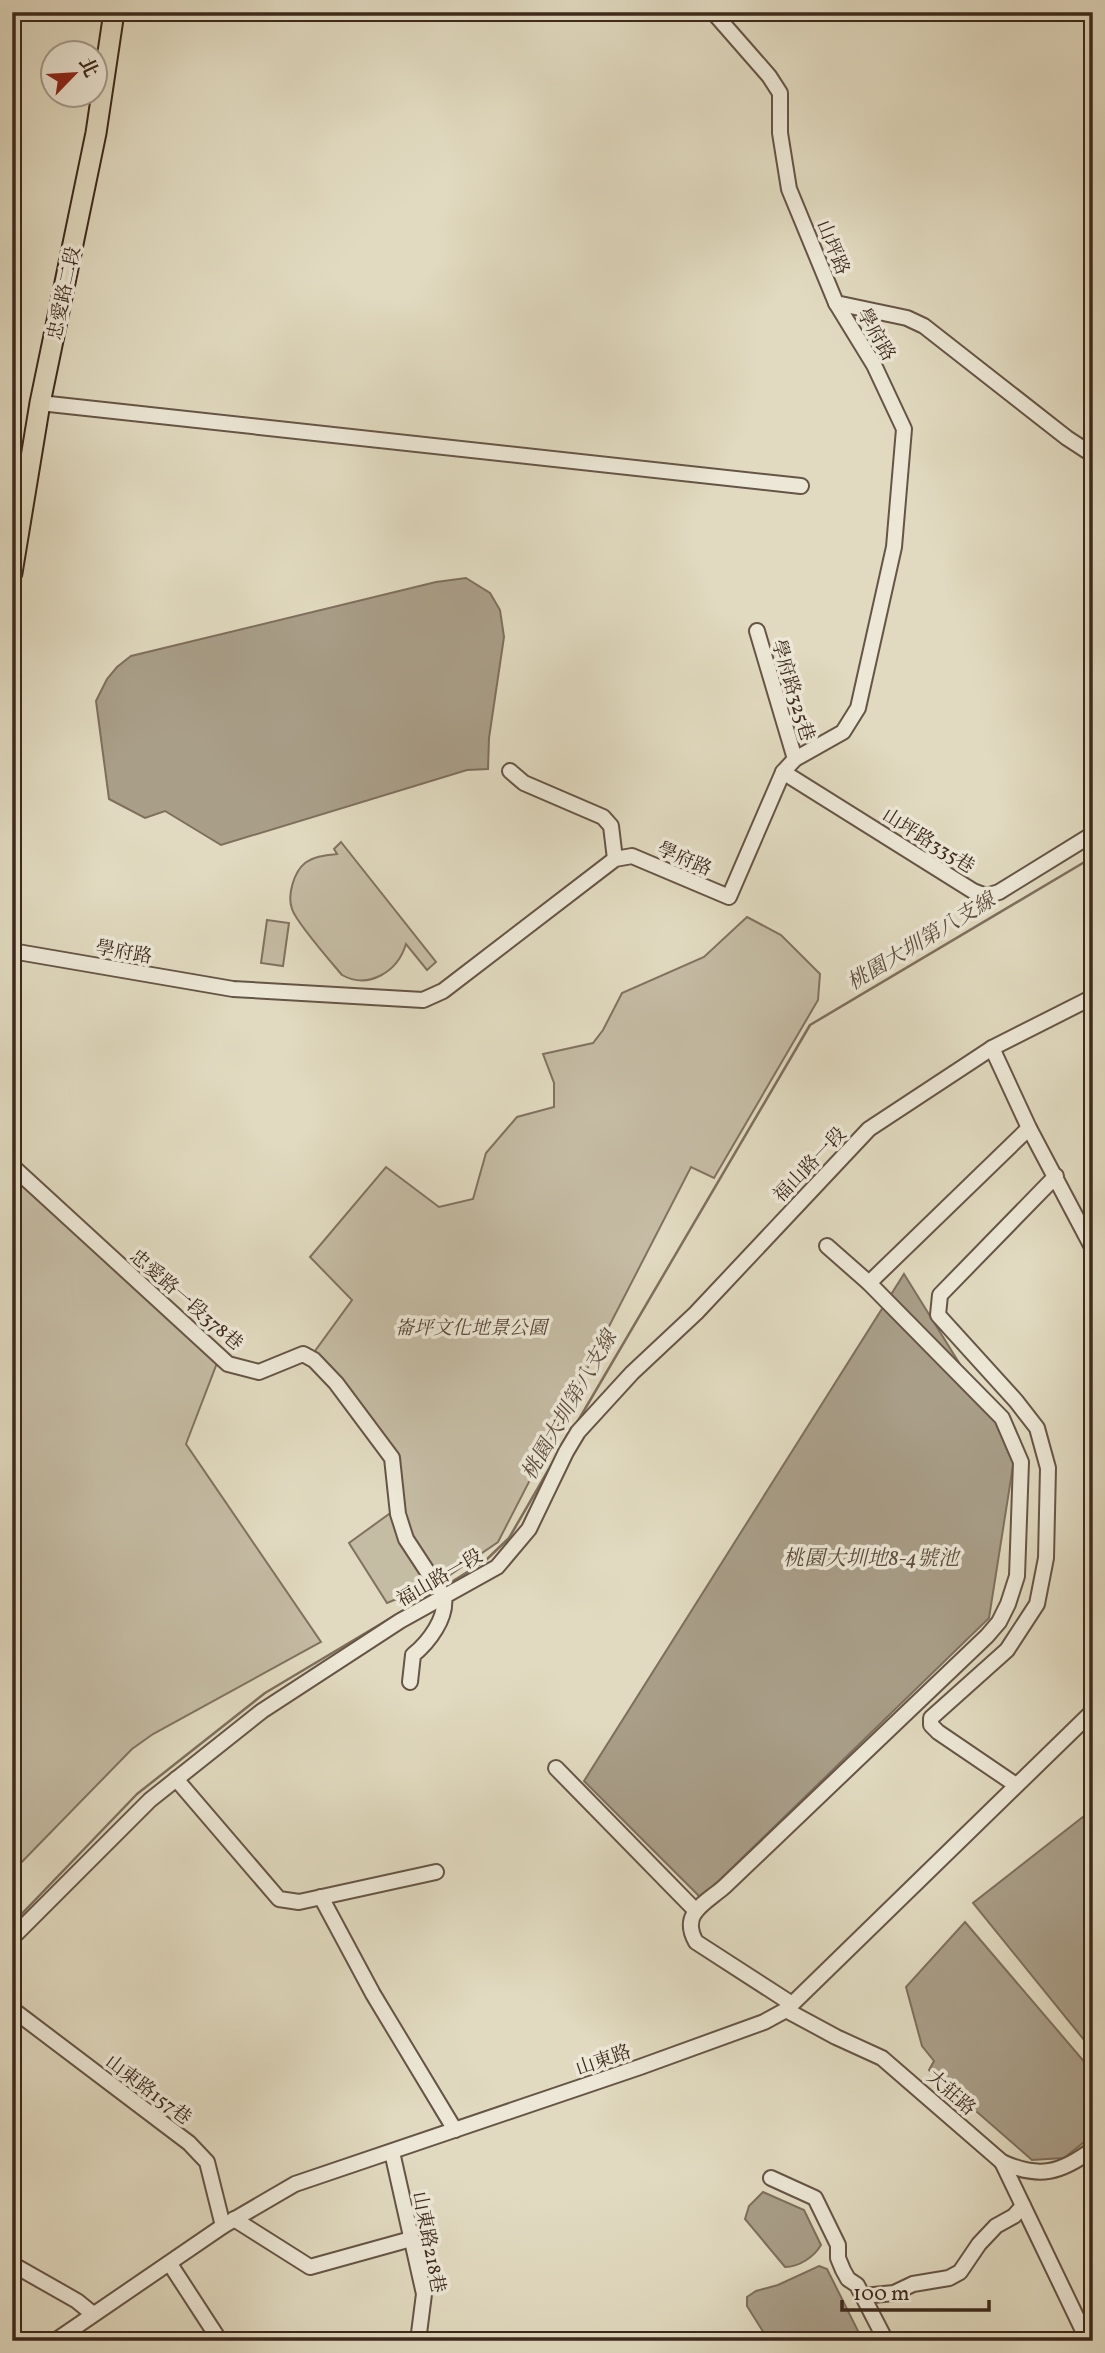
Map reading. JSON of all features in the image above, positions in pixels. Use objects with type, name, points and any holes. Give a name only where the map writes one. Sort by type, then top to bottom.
[{"type":"main road","name":"忠愛路二段","points":[[12,573],[22,463],[40,403],[96,133],[114,12]]},
{"type":"street","name":"山坪路","points":[[713,12],[769,76],[780,93],[780,133],[789,189],[836,303],[907,318],[924,326],[1067,438],[1093,455]]},
{"type":"street","name":"學府路","points":[[12,951],[233,989],[423,1000],[443,990],[615,859],[632,856],[729,897],[783,772],[809,750],[828,743],[843,732],[858,708],[894,547],[904,429],[874,365],[836,303]]},
{"type":"street","points":[[40,403],[801,486]]},
{"type":"street","name":"學府路325巷","points":[[757,631],[795,760]]},
{"type":"street","points":[[510,771],[524,783],[603,817],[611,826],[615,859]]},
{"type":"street","name":"山坪路335巷","points":[[783,772],[985,896],[999,892],[1093,834]]},
{"type":"street","name":"福山路一段","points":[[12,1938],[150,1800],[262,1711],[440,1592],[497,1566],[529,1529],[549,1484],[578,1432],[869,1129],[992,1048],[1093,997]]},
{"type":"street","points":[[992,1048],[1029,1128],[1093,1249]]},
{"type":"street","points":[[869,1283],[1029,1128]]},
{"type":"street","name":"忠愛路一段378巷","points":[[12,1167],[228,1364],[259,1372],[303,1354],[314,1360],[336,1383],[392,1458],[398,1514],[406,1538],[440,1592]]},
{"type":"street","points":[[1016,1785],[938,1732],[931,1725],[931,1718],[1007,1650],[1037,1604],[1046,1558],[1048,1468],[1037,1428],[938,1315],[940,1295],[1056,1176]]},
{"type":"street","points":[[556,1768],[696,1911],[970,1655],[999,1622],[1017,1576],[1021,1462],[1002,1418],[869,1283],[827,1246]]},
{"type":"street","points":[[410,1682],[413,1655],[442,1617],[445,1607],[440,1592]]},
{"type":"street","name":"山東路","points":[[55,2341],[229,2223],[295,2184],[640,2067],[764,2022],[789,2007],[1093,1711]]},
{"type":"street","points":[[176,1779],[279,1899],[299,1902],[436,1872]]},
{"type":"street","points":[[321,1897],[373,1994],[454,2130]]},
{"type":"street","name":"大莊路","points":[[696,1911],[689,1922],[696,1942],[836,2037],[882,2058],[1002,2162],[1020,2170],[1040,2173],[1062,2168],[1093,2149]]},
{"type":"street","name":"山東路157巷","points":[[12,2009],[189,2143],[207,2162],[229,2223]]},
{"type":"street","name":"山東路218巷","points":[[392,2152],[424,2294],[418,2341]]},
{"type":"street","points":[[1002,2162],[1088,2332]]},
{"type":"street","points":[[771,2178],[815,2198],[838,2245],[838,2258],[843,2270],[848,2279],[857,2285],[886,2341]]},
{"type":"street","points":[[863,2296],[894,2292],[914,2284],[949,2278],[960,2272],[979,2244],[996,2226],[1014,2216],[1023,2206]]},
{"type":"street","points":[[229,2223],[310,2267],[411,2239]]},
{"type":"street","points":[[12,2264],[77,2301],[93,2314]]},
{"type":"street","points":[[170,2264],[220,2341]]},
{"type":"green space","points":[[341,842],[436,962],[427,970],[406,944],[402,954],[389,970],[372,979],[352,979],[342,975],[300,923],[292,909],[290,897],[298,872],[312,859],[337,854],[334,849]]},
{"type":"green space","name":"崙坪文化地景公園","points":[[747,917],[781,935],[820,974],[818,1000],[714,1178],[691,1167],[498,1542],[441,1581],[387,1603],[349,1543],[400,1506],[397,1457],[315,1351],[352,1300],[310,1257],[386,1167],[439,1207],[473,1199],[486,1153],[517,1117],[554,1107],[554,1083],[543,1054],[593,1043],[603,1030],[622,993],[704,957]]},
{"type":"green space","points":[[267,920],[289,923],[283,966],[261,963]]},
{"type":"green space","points":[[12,1176],[217,1363],[186,1444],[321,1642],[153,1734],[132,1749],[13,1871]]},
{"type":"water","points":[[466,578],[490,593],[500,610],[504,637],[489,738],[488,769],[467,770],[221,845],[165,811],[145,818],[109,799],[96,701],[107,679],[131,656],[436,582]]},
{"type":"water","name":"桃園大圳地8-4號池","points":[[904,1274],[1015,1453],[989,1618],[701,1898],[584,1781]]},
{"type":"water","points":[[1093,1809],[1093,2051],[973,1903]]},
{"type":"water","points":[[965,1922],[1093,2072],[1093,2135],[1064,2158],[1032,2160],[929,2070],[934,2061],[922,2046],[906,1987]]},
{"type":"water","points":[[763,2192],[804,2210],[821,2245],[806,2260],[785,2267],[745,2219],[749,2206]]},
{"type":"water","points":[[819,2266],[827,2269],[859,2333],[842,2341],[769,2341],[747,2306],[747,2297]]},
{"type":"waterway","name":"桃園大圳第八支線","points":[[575,1426],[810,1025],[1093,857]]},
{"type":"waterway","name":"桃園大圳第八支線","points":[[445,1586],[485,1561],[509,1538],[553,1462]]},
{"type":"waterway","name":"桃園大圳第八支線","points":[[12,1924],[137,1794],[265,1693],[436,1591]]}]
